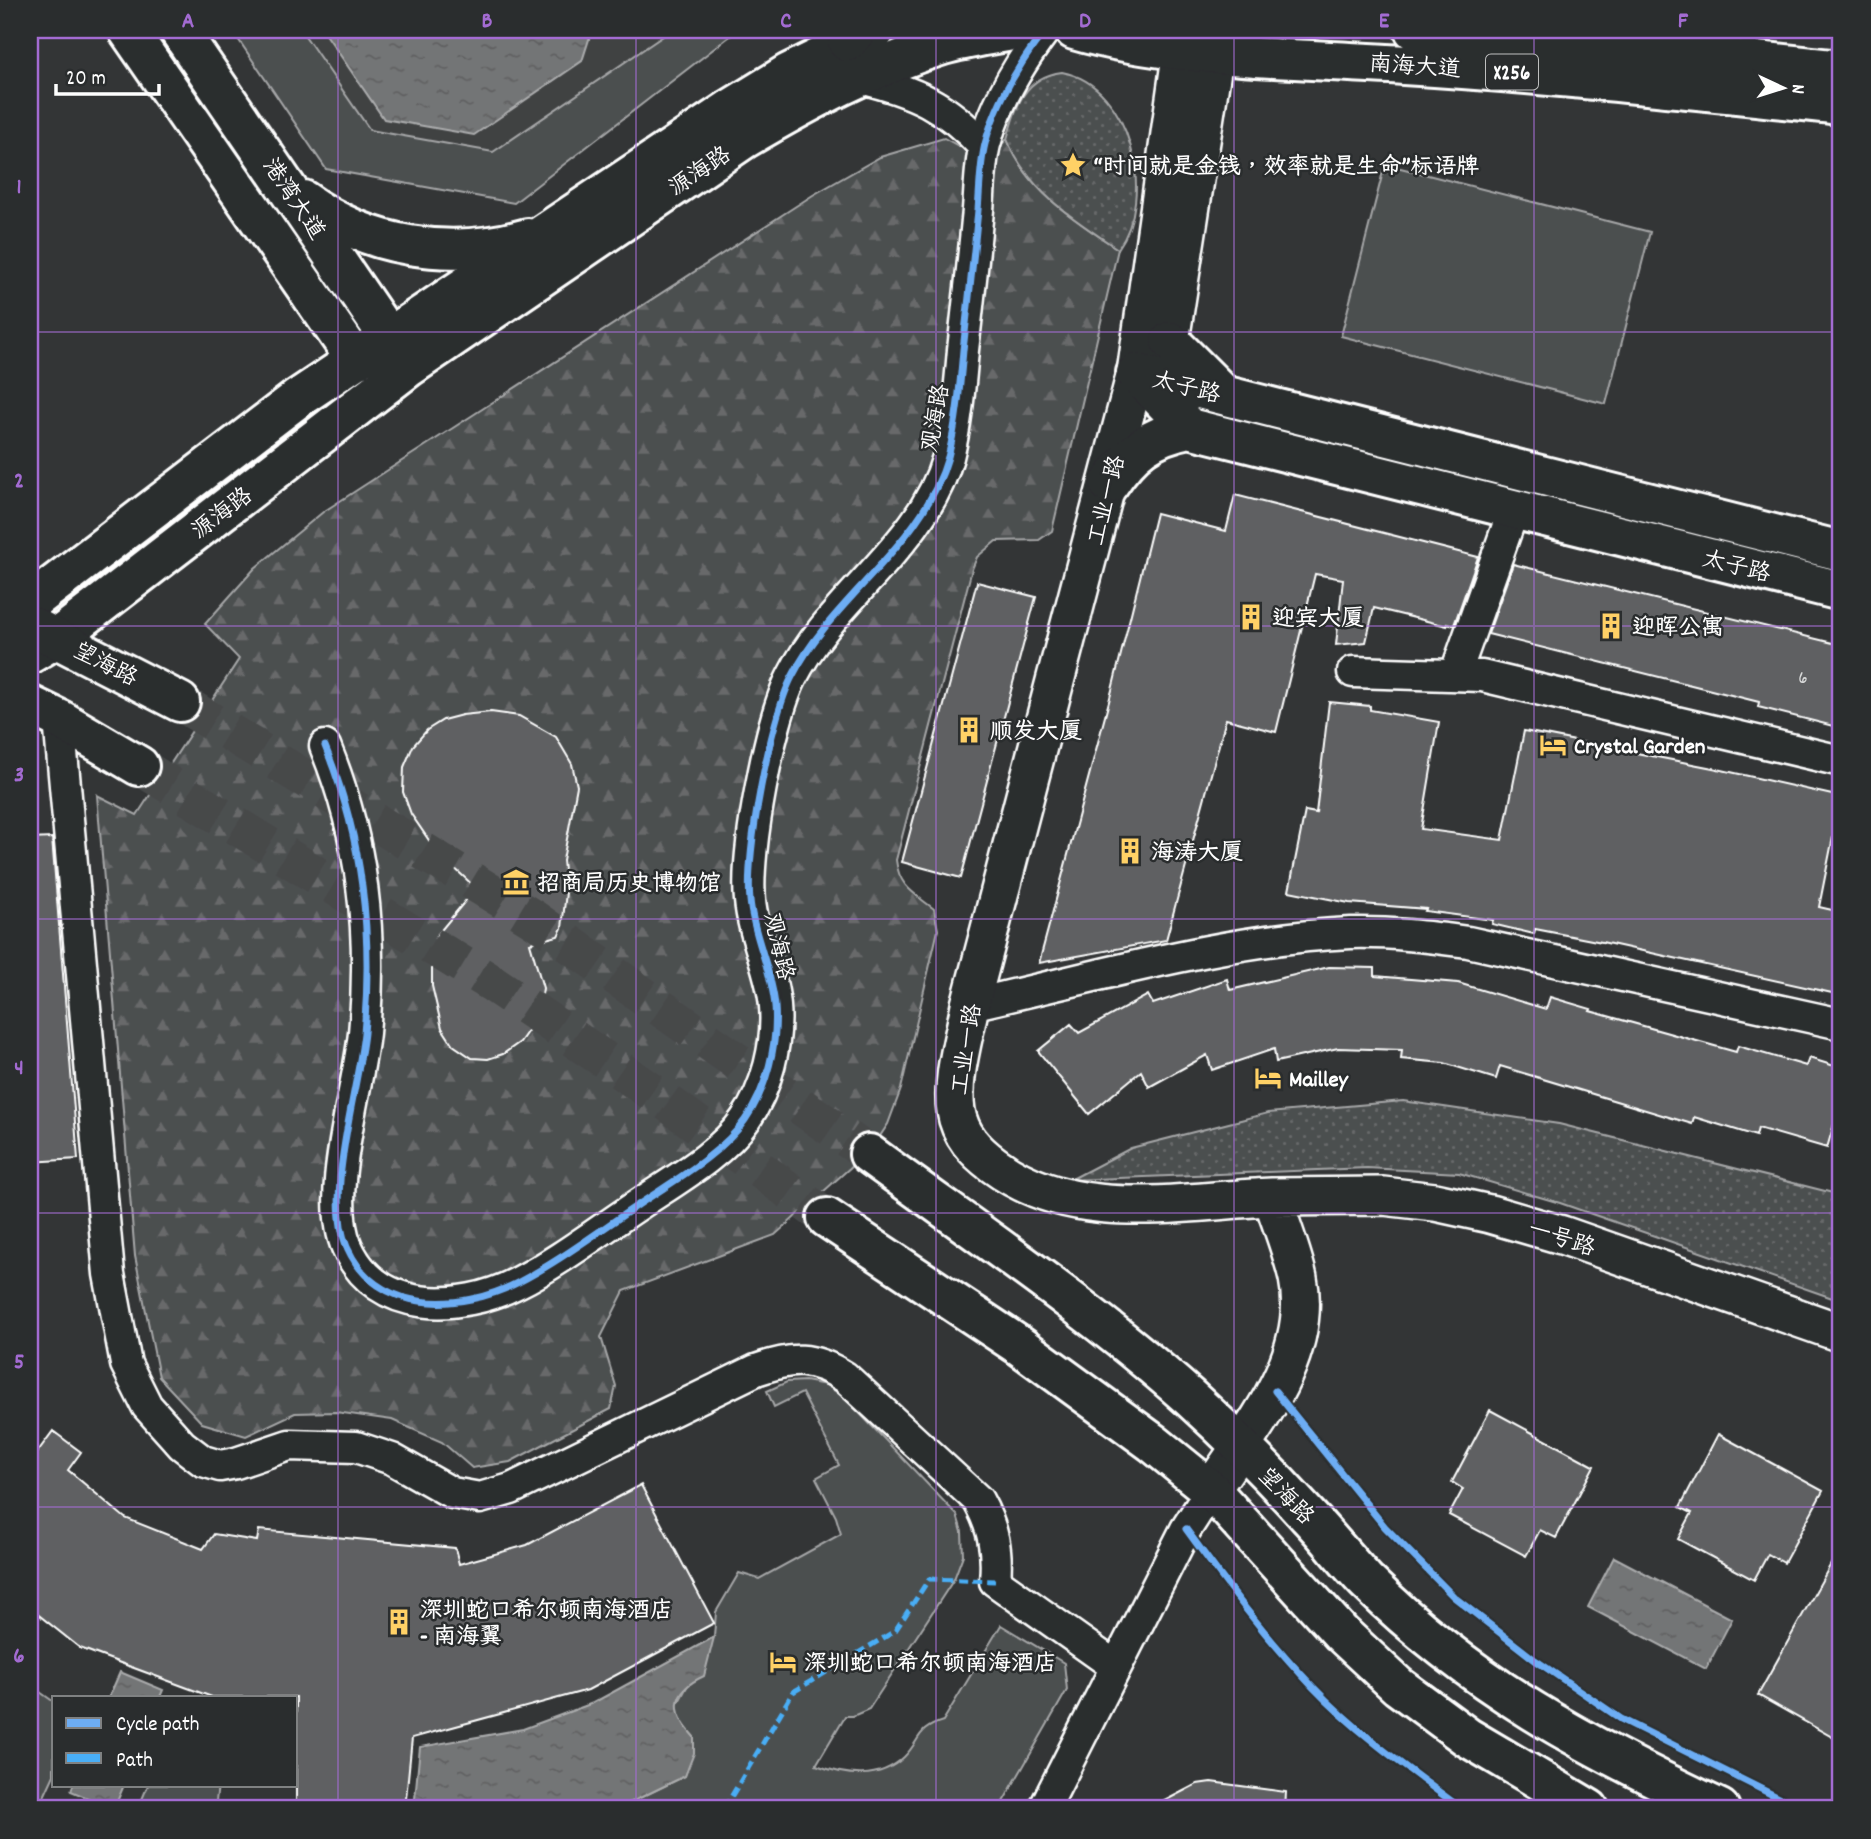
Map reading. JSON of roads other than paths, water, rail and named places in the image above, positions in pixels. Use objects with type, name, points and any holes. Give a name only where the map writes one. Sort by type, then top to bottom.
[{"type":"main road","name":"港湾大道","points":[[128,30],[356,360]]},
{"type":"main road","name":"港湾大道","points":[[179,30],[399,352]]},
{"type":"main road","name":"源海路","points":[[399,352],[799,107],[860,78],[946,44],[1017,30]]},
{"type":"main road","name":"南海大道","points":[[1073,30],[1098,37],[1199,40],[1841,105]]},
{"type":"main road","name":"南海大道","points":[[1414,30],[1545,38],[1841,70]]},
{"type":"main road","name":"源海路","points":[[39,639],[546,233],[729,110],[860,34]]},
{"type":"main road","points":[[290,191],[328,219],[376,239],[418,248],[459,249],[503,245],[546,233]]},
{"type":"main road","points":[[1170,341],[1224,395]]},
{"type":"main road","points":[[356,360],[399,352]]},
{"type":"main road","name":"源海路","points":[[30,603],[297,399],[356,360]]},
{"type":"main road","name":"太子路","points":[[1136,373],[1841,551]]},
{"type":"main road","name":"太子路","points":[[1136,373],[1189,428],[1841,591]]},
{"type":"main road","points":[[1110,484],[1124,460],[1145,443],[1167,432],[1189,428]]},
{"type":"main road","name":"望海路","points":[[39,639],[180,702]]},
{"type":"main road","points":[[44,712],[139,766]]},
{"type":"main road","name":"望海路","points":[[869,1154],[1104,1325],[1191,1398],[1307,1514],[1366,1580],[1435,1642],[1496,1690],[1564,1732],[1720,1809]]},
{"type":"main road","points":[[827,1218],[1096,1399],[1211,1490],[1341,1633],[1398,1686],[1467,1737],[1589,1809]]},
{"type":"street","name":"观海路","points":[[326,746],[351,820],[364,885],[367,926],[364,1029],[338,1203],[346,1246],[366,1277],[382,1289],[403,1298],[451,1303],[475,1299],[508,1288],[540,1272],[704,1159],[745,1121],[771,1064],[775,1006],[750,899],[753,845],[767,758],[790,679],[830,618],[888,556],[931,498],[947,461],[956,416],[984,147],[1021,60],[1045,30]]},
{"type":"street","points":[[1136,373],[1170,341],[1199,40]]},
{"type":"street","name":"工业一路","points":[[1199,40],[1136,373],[1110,484],[970,1006],[957,1076],[956,1108],[960,1128],[975,1152],[1009,1176],[1056,1196],[1091,1205],[1137,1207],[1272,1197]]},
{"type":"street","points":[[860,78],[905,89],[938,106],[965,126],[984,147]]},
{"type":"street","points":[[1455,675],[1514,509]]},
{"type":"street","points":[[1353,672],[1482,676],[1841,761]]},
{"type":"street","points":[[44,712],[116,1317],[127,1364],[146,1406],[182,1445],[203,1461],[220,1466],[289,1445],[356,1447],[392,1459],[452,1493],[480,1497],[511,1489],[756,1370],[779,1362],[802,1359],[825,1364],[845,1377],[978,1500],[990,1521],[995,1542],[995,1581],[1115,1666]]},
{"type":"street","points":[[970,1006],[1257,943],[1353,933],[1412,935],[1468,942],[1841,1024]]},
{"type":"street","name":"一号路","points":[[1272,1197],[1383,1196],[1435,1202],[1490,1214],[1562,1235],[1841,1334]]},
{"type":"street","points":[[1044,1809],[1186,1529],[1275,1391],[1287,1366],[1296,1339],[1301,1309],[1298,1279],[1272,1197]]},
{"type":"water","points":[[323,30],[592,30],[582,61],[474,135],[384,119]]},
{"type":"water","points":[[1614,1557],[1732,1619],[1706,1669],[1588,1607]]},
{"type":"water","points":[[714,1637],[704,1676],[685,1688],[678,1703],[681,1719],[694,1737],[694,1753],[685,1776],[617,1809],[414,1809],[420,1747],[523,1729],[593,1703]]},
{"type":"water","points":[[120,1672],[163,1690],[160,1696],[109,1696]]},
{"type":"water","points":[[73,1786],[124,1786],[114,1809],[71,1791]]},
{"type":"tunnel","points":[[180,702],[534,919],[869,1154]]},
{"type":"tunnel","points":[[139,766],[492,983],[661,1098],[827,1218]]},
{"type":"place","name":"“时间就是金钱，效率就是生命”标语牌","points":[[1073,165]]},
{"type":"place","name":"迎宾大厦","points":[[1251,617]]},
{"type":"place","name":"迎晖公寓","points":[[1611,626]]},
{"type":"place","name":"顺发大厦","points":[[969,730]]},
{"type":"place","name":"Crystal Garden","points":[[1553,745]]},
{"type":"place","name":"海涛大厦","points":[[1130,851]]},
{"type":"place","name":"招商局历史博物馆","points":[[516,882]]},
{"type":"place","name":"Mailley","points":[[1268,1078]]},
{"type":"place","name":"深圳蛇口希尔顿南海酒店 - 南海翼","points":[[399,1622]]},
{"type":"place","name":"深圳蛇口希尔顿南海酒店","points":[[783,1662]]}]
